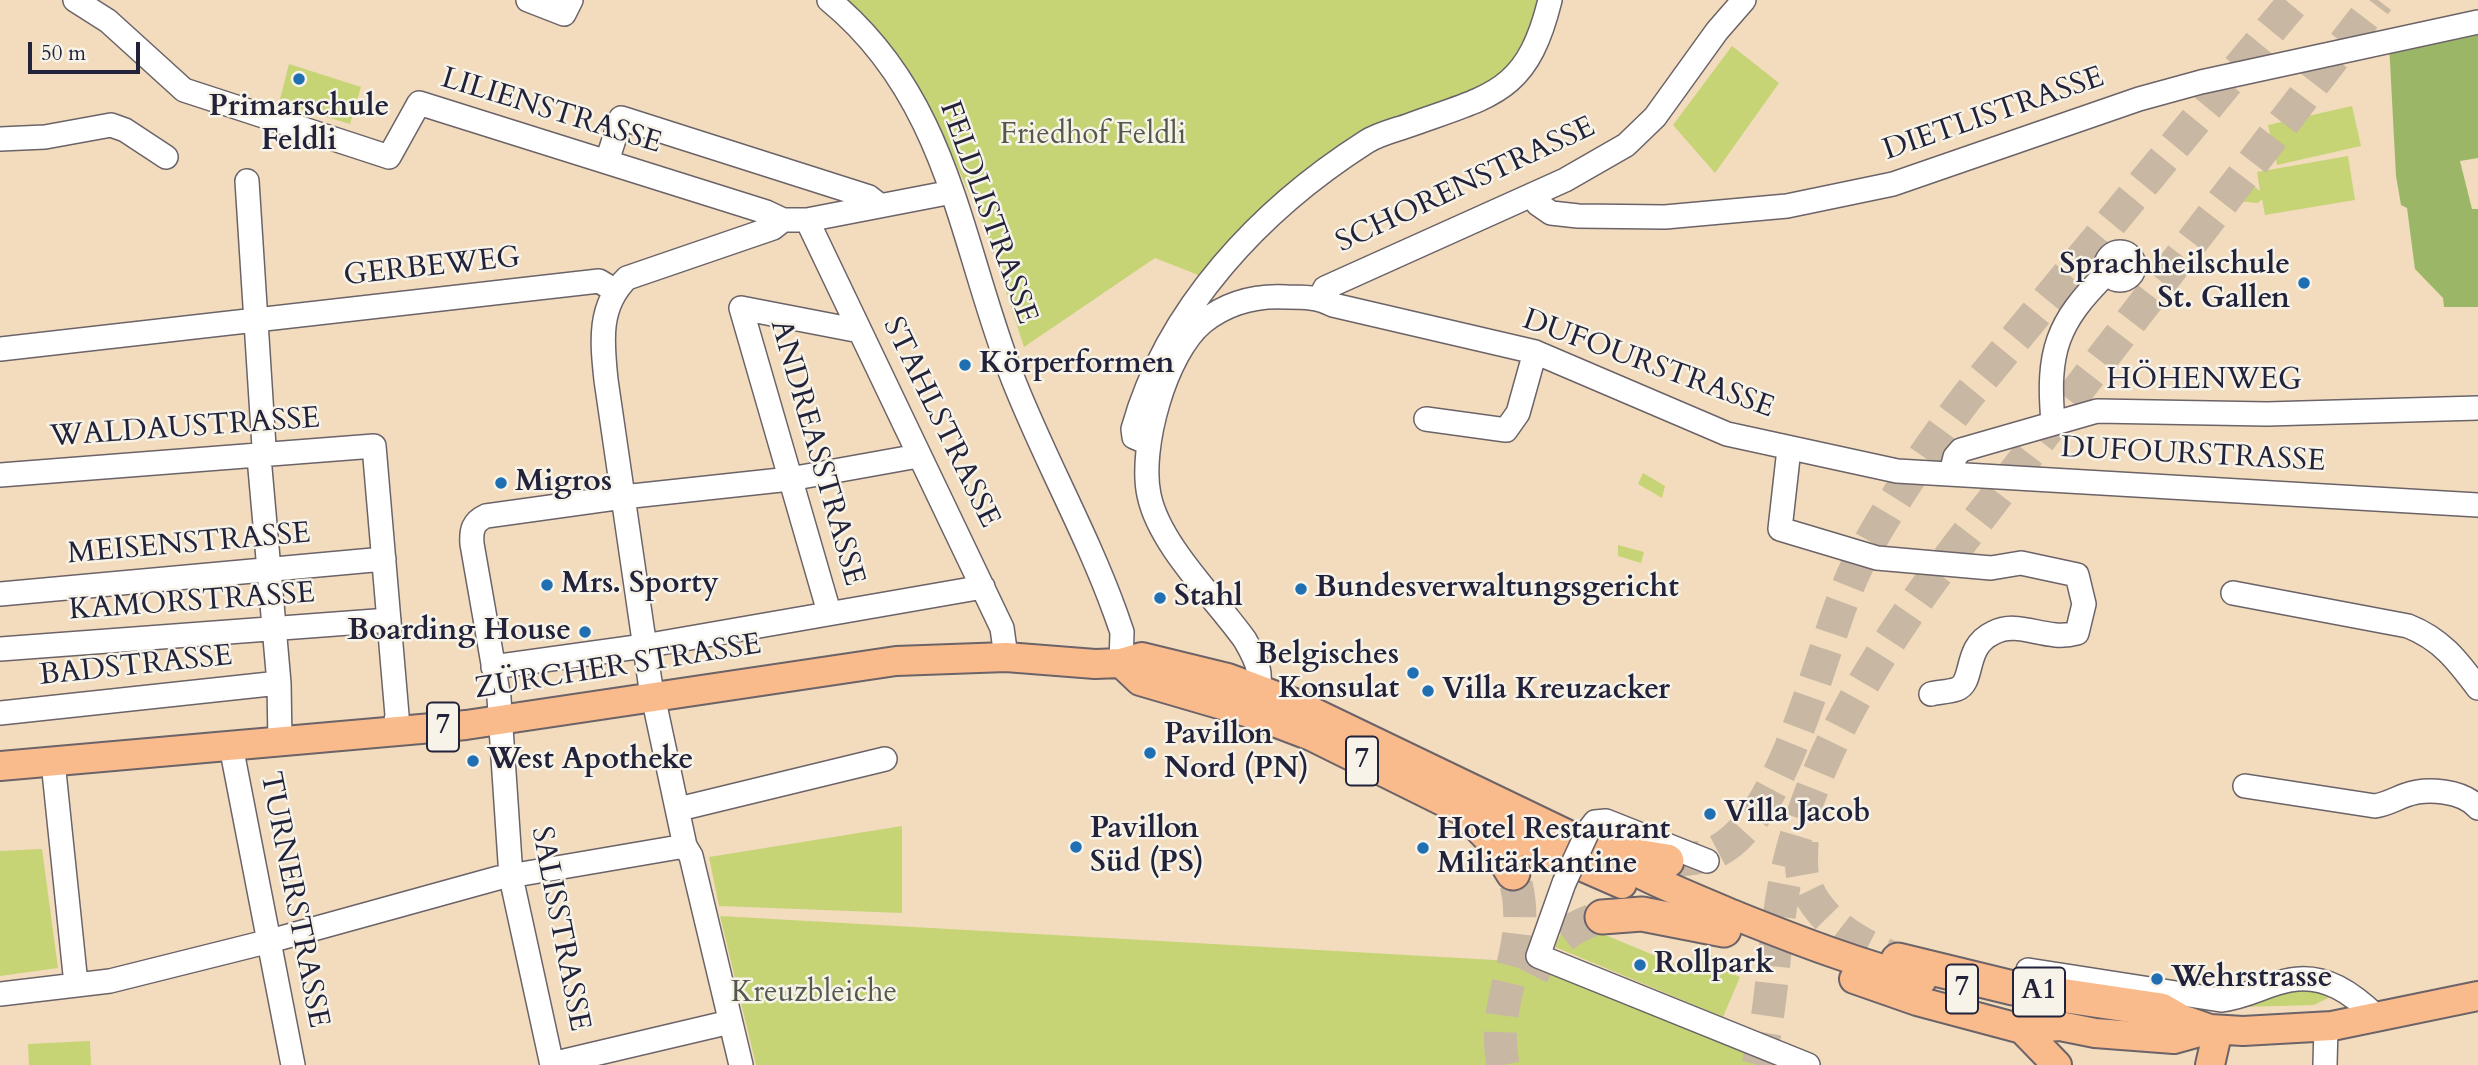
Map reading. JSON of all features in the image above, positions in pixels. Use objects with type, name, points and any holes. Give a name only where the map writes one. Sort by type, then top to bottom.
[{"type":"highway","points":[[1469,815],[1492,839],[1513,873]]},
{"type":"highway","points":[[1586,833],[1616,853],[1667,861]]},
{"type":"highway","points":[[1602,917],[1642,914],[1724,930]]},
{"type":"highway","name":"A1","points":[[1898,960],[2013,988],[2161,1010],[2203,1027]]},
{"type":"main road","name":"ZÜRCHER STRASSE","points":[[0,766],[394,733],[499,721],[896,661],[1006,657],[1121,663]]},
{"type":"main road","name":"7","points":[[1121,663],[1140,681],[1322,715],[1586,833],[1612,862],[1692,898],[1843,957],[2030,1006],[2056,1039]]},
{"type":"main road","name":"7","points":[[1256,701],[1322,742],[1469,815],[1724,930],[1917,1001],[2056,1039],[2159,1023],[2203,1027],[2326,1026],[2478,996]]},
{"type":"main road","points":[[2203,1027],[2210,1065]]},
{"type":"street","name":"LILIENSTRASSE","points":[[75,0],[108,21],[184,90],[389,157],[419,103],[766,212],[783,220]]},
{"type":"street","points":[[528,0],[564,14],[571,0]]},
{"type":"street","name":"FELDLISTRASSE","points":[[829,0],[857,25],[920,111],[952,192],[1013,380],[1115,612],[1122,632],[1121,663]]},
{"type":"street","points":[[1148,443],[1134,437],[1133,429],[1165,349],[1189,309],[1245,242],[1306,186],[1368,140],[1484,98],[1512,81],[1534,54],[1550,0]]},
{"type":"street","name":"SCHORENSTRASSE","points":[[1320,298],[1325,288],[1565,180],[1626,145],[1656,117],[1717,31],[1744,0]]},
{"type":"street","name":"DIETLISTRASSE","points":[[1532,195],[1538,204],[1551,213],[1578,216],[1665,217],[1787,206],[1893,184],[2138,99],[2201,82],[2478,22]]},
{"type":"street","points":[[607,162],[621,118],[869,197],[878,204]]},
{"type":"street","points":[[0,139],[45,137],[111,125],[125,130],[166,157]]},
{"type":"street","points":[[247,181],[264,447],[259,457],[279,683],[280,742]]},
{"type":"street","points":[[741,1065],[691,856],[685,846],[653,698],[601,342],[604,316],[614,290],[627,278],[773,228],[783,220],[807,220],[878,204],[952,192]]},
{"type":"street","name":"STAHLSTRASSE","points":[[807,220],[1002,628],[1006,657]]},
{"type":"street","points":[[2053,422],[2050,374],[2057,344],[2083,297],[2108,274]]},
{"type":"street","name":"GERBEWEG","points":[[0,349],[599,281],[614,290]]},
{"type":"street","name":"DUFOURSTRASSE","points":[[1256,701],[1259,667],[1245,640],[1158,524],[1146,482],[1148,443],[1181,349],[1201,323],[1243,300],[1266,296],[1320,298],[1333,305],[1535,352],[1727,434],[1898,471],[2478,505]]},
{"type":"street","name":"ANDREASSTRASSE","points":[[830,612],[741,308],[860,331]]},
{"type":"street","points":[[1426,419],[1506,430],[1518,413],[1535,352]]},
{"type":"street","name":"HÖHENWEG","points":[[1951,473],[1955,457],[1961,450],[1999,442],[2053,422],[2098,411],[2267,414],[2478,408]]},
{"type":"street","name":"WALDAUSTRASSE","points":[[0,475],[374,446],[384,559]]},
{"type":"street","points":[[1789,449],[1780,529],[1877,558],[1991,568],[2021,563],[2077,575],[2084,604],[2077,633],[2060,638],[2011,627],[1996,631],[1981,639],[1975,647],[1965,682],[1959,688],[1931,694]]},
{"type":"street","points":[[623,496],[790,479],[918,456]]},
{"type":"street","name":"SALISSTRASSE","points":[[552,1065],[511,877],[494,667],[471,533],[476,521],[486,516],[623,496]]},
{"type":"street","points":[[384,559],[397,715],[394,733]]},
{"type":"street","name":"MEISENSTRASSE","points":[[0,594],[384,559]]},
{"type":"street","points":[[494,667],[644,646],[983,587]]},
{"type":"street","points":[[2233,593],[2408,626],[2431,635],[2451,652],[2478,688]]},
{"type":"street","name":"KAMORSTRASSE","points":[[0,649],[389,620]]},
{"type":"street","name":"BADSTRASSE","points":[[0,712],[279,683]]},
{"type":"street","name":"TURNERSTRASSE","points":[[231,746],[293,1065]]},
{"type":"street","points":[[679,809],[885,759]]},
{"type":"street","points":[[53,762],[76,984]]},
{"type":"street","points":[[2245,786],[2375,806],[2392,803],[2408,794],[2444,792],[2470,799],[2478,808]]},
{"type":"street","points":[[1707,861],[1599,820],[1586,833],[1564,883],[1538,956],[1808,1065]]},
{"type":"street","points":[[0,994],[152,972],[525,872],[685,846]]},
{"type":"street","points":[[2028,970],[2221,1000],[2243,998],[2288,980],[2314,979],[2336,985],[2357,998],[2377,1017]]},
{"type":"street","points":[[552,1065],[730,1021]]},
{"type":"street","points":[[2325,1065],[2326,1026]]},
{"type":"green space","name":"Friedhof Feldli","points":[[829,0],[1550,0],[1512,81],[1368,140],[1211,280],[1155,258],[1024,347],[987,233],[948,146]]},
{"type":"green space","points":[[2478,24],[2478,158],[2460,161],[2472,209],[2478,209],[2478,307],[2444,307],[2443,298],[2415,269],[2407,208],[2401,205],[2396,176],[2389,43]]},
{"type":"green space","points":[[1732,46],[1779,83],[1715,173],[1673,125]]},
{"type":"green space","points":[[289,64],[361,87],[350,124],[279,103]]},
{"type":"green space","points":[[2352,106],[2361,146],[2277,165],[2268,125]]},
{"type":"green space","points":[[2348,156],[2355,200],[2265,215],[2262,199],[2258,203],[2246,202],[2234,199],[2228,194],[2233,186],[2249,183],[2260,191],[2257,172]]},
{"type":"green space","points":[[1643,473],[1665,486],[1662,498],[1638,484]]},
{"type":"green space","points":[[1618,545],[1644,552],[1641,563],[1618,556]]},
{"type":"green space","points":[[902,826],[902,913],[719,906],[709,857]]},
{"type":"green space","points":[[42,849],[58,968],[0,976],[0,851]]},
{"type":"green space","name":"Kreuzbleiche","points":[[720,916],[1530,962],[1779,1065],[756,1065]]},
{"type":"green space","name":"Rollpark","points":[[1567,919],[1687,969],[1692,957],[1704,962],[1708,954],[1724,961],[1721,969],[1740,977],[1723,1017],[1555,947]]},
{"type":"green space","points":[[2282,986],[2336,994],[2314,1005],[2244,1007],[2244,1002]]},
{"type":"green space","points":[[90,1041],[91,1065],[29,1065],[28,1044]]},
{"type":"tunnel","points":[[1669,861],[1711,854],[1738,836],[1761,806],[1782,768],[1857,566],[1909,479],[1967,397],[2295,0]]},
{"type":"tunnel","points":[[1758,1065],[1767,1020],[1780,908],[1794,844],[1823,762],[1862,685],[1934,577],[2378,0]]},
{"type":"tunnel","points":[[1802,842],[1803,877],[1819,909],[1855,939],[1898,960]]},
{"type":"tunnel","points":[[1503,1065],[1500,1039],[1502,1015],[1520,924],[1519,900],[1513,873]]},
{"type":"tunnel","points":[[1532,975],[1552,945],[1570,931],[1602,917]]},
{"type":"place","name":"Primarschule Feldli","points":[[299,79]]},
{"type":"place","name":"Sprachheilschule St. Gallen","points":[[2304,283]]},
{"type":"place","name":"Körperformen","points":[[965,365]]},
{"type":"place","name":"Migros","points":[[501,483]]},
{"type":"place","name":"Mrs. Sporty","points":[[547,585]]},
{"type":"place","name":"Bundesverwaltungsgericht","points":[[1301,589]]},
{"type":"place","name":"Stahl","points":[[1160,598]]},
{"type":"place","name":"Boarding House","points":[[585,632]]},
{"type":"place","name":"Belgisches Konsulat","points":[[1413,673]]},
{"type":"place","name":"Villa Kreuzacker","points":[[1428,691]]},
{"type":"place","name":"Pavillon Nord (PN)","points":[[1150,753]]},
{"type":"place","name":"West Apotheke","points":[[473,761]]},
{"type":"place","name":"Villa Jacob","points":[[1710,814]]},
{"type":"place","name":"Pavillon Süd (PS)","points":[[1076,847]]},
{"type":"place","name":"Hotel Restaurant Militärkantine","points":[[1423,848]]},
{"type":"place","name":"Rollpark","points":[[1640,965]]},
{"type":"place","name":"Wehrstrasse","points":[[2157,979]]}]
